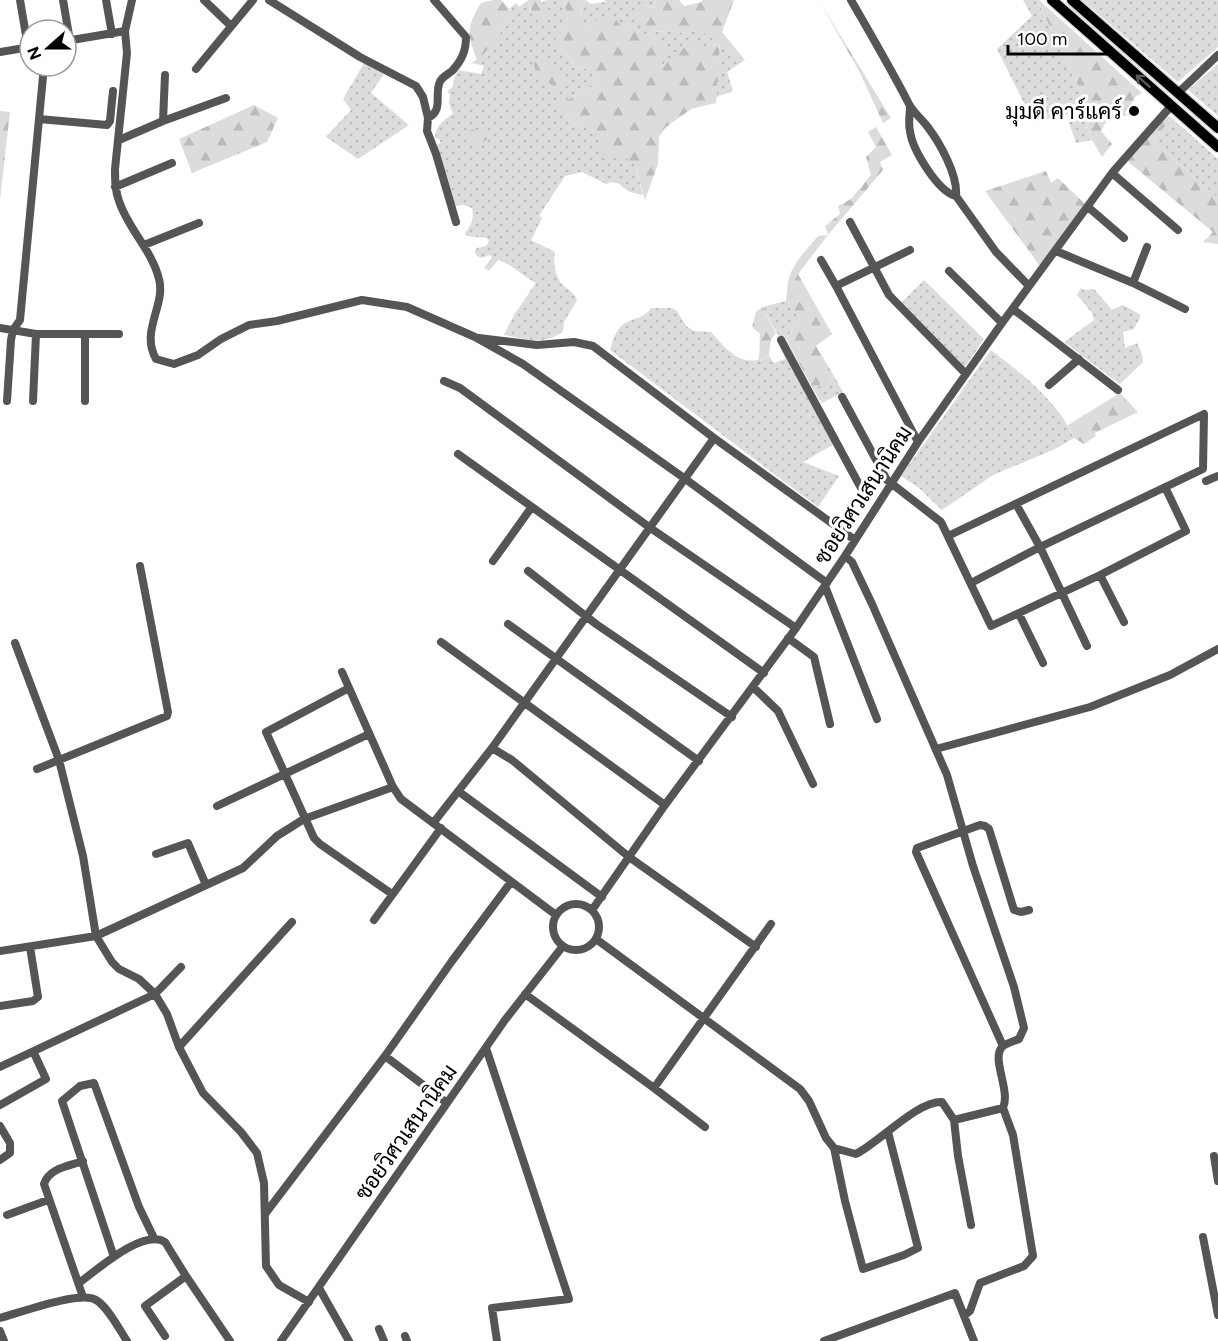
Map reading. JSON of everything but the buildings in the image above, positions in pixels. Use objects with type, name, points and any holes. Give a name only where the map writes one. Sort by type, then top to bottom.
[{"type":"main road","points":[[1052,0],[1218,147]]},
{"type":"main road","points":[[1072,0],[1218,128]]},
{"type":"street","points":[[20,0],[23,18]]},
{"type":"street","points":[[63,0],[65,18]]},
{"type":"street","points":[[106,0],[112,34]]},
{"type":"street","points":[[132,0],[125,31],[128,53],[115,187],[119,202],[144,245],[160,281],[158,305],[151,329],[151,350],[156,359],[174,364],[198,355],[221,339],[249,325],[277,321],[362,300],[407,307],[475,337],[523,364],[684,478],[826,585],[877,719]]},
{"type":"street","points":[[204,0],[231,26]]},
{"type":"street","points":[[196,69],[253,0]]},
{"type":"street","points":[[269,0],[360,57],[416,86],[423,97],[428,118],[427,131],[456,222]]},
{"type":"street","points":[[428,118],[435,115],[438,108],[438,85],[456,66],[466,51],[466,37],[434,0]]},
{"type":"street","points":[[851,0],[901,86],[910,107],[928,127],[949,163],[957,185],[956,196],[996,252],[1029,286]]},
{"type":"street","points":[[78,39],[125,31]]},
{"type":"street","points":[[0,52],[18,49]]},
{"type":"street","points":[[1178,93],[1218,55]]},
{"type":"street","points":[[163,122],[165,75]]},
{"type":"street","points":[[7,401],[13,330],[20,320],[43,78]]},
{"type":"street","points":[[39,119],[107,125],[110,122],[113,91]]},
{"type":"street","points":[[119,140],[226,98]]},
{"type":"street","name":"ซอยวิศวเสนานิคม","points":[[592,910],[665,805],[796,628],[918,442],[1002,323],[1112,173],[1171,106]]},
{"type":"street","points":[[910,107],[910,131],[918,153],[930,173],[949,195],[956,196]]},
{"type":"street","points":[[115,187],[172,163]]},
{"type":"street","points":[[1112,173],[1178,230]]},
{"type":"street","points":[[1088,207],[1124,238]]},
{"type":"street","points":[[850,222],[889,295],[966,374]]},
{"type":"street","points":[[144,245],[199,223]]},
{"type":"street","points":[[1133,282],[1148,247]]},
{"type":"street","points":[[836,286],[910,250]]},
{"type":"street","points":[[1056,251],[1133,282],[1185,309]]},
{"type":"street","points":[[821,260],[918,442]]},
{"type":"street","points":[[949,271],[1002,323]]},
{"type":"street","points":[[1013,309],[1118,390]]},
{"type":"street","points":[[0,328],[36,334],[119,334]]},
{"type":"street","points":[[33,400],[36,334]]},
{"type":"street","points":[[85,334],[85,401]]},
{"type":"street","points":[[475,337],[537,345],[574,342],[593,346],[714,438],[855,540]]},
{"type":"street","points":[[781,340],[861,488]]},
{"type":"street","points":[[1049,385],[1078,359]]},
{"type":"street","points":[[444,381],[460,388],[485,405],[649,527],[796,628]]},
{"type":"street","points":[[842,397],[884,476],[941,522],[991,626],[1100,575],[1186,531],[1165,487]]},
{"type":"street","points":[[948,536],[1204,414],[1203,469],[970,583]]},
{"type":"street","points":[[375,920],[458,791],[492,748],[714,438]]},
{"type":"street","points":[[458,454],[618,571],[764,673]]},
{"type":"street","points":[[1206,481],[1218,476]]},
{"type":"street","points":[[1016,504],[1040,547],[1087,646]]},
{"type":"street","points":[[493,561],[531,508]]},
{"type":"street","points":[[845,556],[852,562],[872,604],[947,775],[973,866],[1014,987],[1024,1028],[1019,1039],[1003,1046],[999,1055],[1000,1072],[1006,1093],[1003,1108],[1013,1135],[1033,1256],[1024,1266],[980,1283],[970,1311],[964,1316]]},
{"type":"street","points":[[37,769],[167,716],[140,566]]},
{"type":"street","points":[[528,571],[586,616],[732,717]]},
{"type":"street","points":[[1100,575],[1124,622]]},
{"type":"street","points":[[1019,614],[1043,663]]},
{"type":"street","points":[[508,624],[699,761]]},
{"type":"street","points":[[788,638],[814,657],[830,724]]},
{"type":"street","points":[[441,642],[665,805]]},
{"type":"street","points":[[15,643],[58,760],[83,856],[96,936],[119,969],[139,979],[155,994],[167,1014],[179,1047],[202,1093],[241,1132],[257,1153],[264,1183],[266,1266],[279,1285],[309,1302]]},
{"type":"street","points":[[936,749],[1090,707],[1170,675],[1218,649]]},
{"type":"street","points":[[342,672],[393,787],[401,799],[556,915]]},
{"type":"street","points":[[753,687],[778,711],[813,784]]},
{"type":"street","points":[[349,688],[267,730],[268,739],[314,838],[392,894]]},
{"type":"street","points":[[217,806],[369,734]]},
{"type":"street","points":[[492,748],[512,760],[629,857],[756,946]]},
{"type":"street","points":[[0,951],[96,936],[243,868],[277,836],[304,819],[393,787]]},
{"type":"street","points":[[458,791],[602,897]]},
{"type":"street","points":[[1003,1046],[916,848],[980,825],[988,828],[1014,910],[1021,912],[1029,910]]},
{"type":"street","points":[[156,854],[188,843],[206,885]]},
{"type":"street","points":[[265,1214],[385,1056],[452,961],[512,882]]},
{"type":"street","points":[[573,904],[586,906],[592,910],[599,924],[596,939],[585,948],[578,950],[563,946],[555,935],[556,915],[573,904]]},
{"type":"street","points":[[179,1047],[291,921]]},
{"type":"street","points":[[654,1088],[771,924]]},
{"type":"street","points":[[596,939],[800,1089],[809,1101],[826,1137],[834,1148],[844,1201],[863,1269],[904,1256],[918,1248],[888,1132]]},
{"type":"street","name":"ซอยวิศวเสนานิคม","points":[[281,1341],[486,1048],[563,946]]},
{"type":"street","points":[[0,1006],[33,1001],[38,997],[30,947]]},
{"type":"street","points":[[0,1067],[34,1053],[155,994],[181,967]]},
{"type":"street","points":[[525,994],[705,1127]]},
{"type":"street","points":[[486,1048],[569,1299],[492,1308],[497,1341]]},
{"type":"street","points":[[0,1105],[46,1080],[34,1053]]},
{"type":"street","points":[[385,1056],[447,1103]]},
{"type":"street","points":[[114,1257],[62,1101],[80,1086],[94,1083],[139,1207],[154,1238]]},
{"type":"street","points":[[834,1148],[856,1154],[871,1146],[923,1106],[936,1101],[942,1102],[954,1120],[971,1225]]},
{"type":"street","points":[[954,1120],[1003,1108]]},
{"type":"street","points":[[0,1126],[10,1143],[10,1153],[0,1160]]},
{"type":"street","points":[[1214,1156],[1218,1181]]},
{"type":"street","points":[[83,1161],[56,1170],[46,1178],[44,1184],[83,1297]]},
{"type":"street","points":[[7,1215],[48,1200]]},
{"type":"street","points":[[1203,1237],[1218,1315]]},
{"type":"street","points":[[79,1283],[114,1257],[145,1240],[154,1238],[165,1242],[230,1341]]},
{"type":"street","points":[[165,1336],[145,1306],[186,1276]]},
{"type":"street","points":[[319,1288],[349,1341]]},
{"type":"street","points":[[824,1341],[955,1293],[974,1341]]},
{"type":"street","points":[[0,1318],[68,1299],[83,1297],[96,1299],[110,1314],[127,1341]]},
{"type":"street","points":[[379,1329],[384,1341]]},
{"type":"street","points":[[0,1331],[4,1341]]},
{"type":"green space","points":[[501,0],[513,12],[513,19],[477,60],[471,44],[471,25],[481,3]]},
{"type":"green space","points":[[529,0],[530,11],[546,0],[564,0],[568,23],[554,42],[566,52],[576,68],[593,69],[595,85],[560,104],[570,122],[597,132],[635,165],[643,195],[628,191],[616,183],[606,184],[582,172],[565,176],[539,216],[542,218],[531,240],[555,252],[556,274],[577,300],[564,322],[563,331],[549,339],[542,340],[504,335],[514,315],[536,283],[498,260],[489,271],[484,268],[492,258],[490,255],[481,258],[476,255],[475,251],[477,248],[486,246],[489,241],[487,238],[466,236],[465,233],[472,221],[472,208],[464,205],[454,206],[437,144],[441,143],[435,138],[438,127],[453,114],[449,103],[450,94],[447,92],[453,86],[458,70],[481,74],[484,66],[472,63],[513,19],[513,12],[510,8],[516,3],[519,7]]},
{"type":"green space","points":[[529,0],[540,0],[549,11],[548,18],[543,24],[533,15]]},
{"type":"green space","points":[[564,0],[586,0],[581,6],[582,16],[578,20],[580,25],[587,27],[603,17],[614,17],[621,26],[629,23],[638,31],[661,41],[666,55],[661,63],[663,65],[693,42],[706,49],[713,48],[716,40],[702,32],[679,33],[669,29],[663,32],[653,31],[649,26],[636,24],[634,18],[643,4],[654,8],[655,0],[679,0],[684,6],[702,2],[702,0],[734,0],[722,32],[745,60],[720,43],[716,103],[691,109],[665,128],[659,137],[658,164],[645,200],[635,165],[621,154],[603,156],[597,132],[570,122],[567,114],[560,109],[560,104],[595,85],[593,69],[576,68],[566,52],[553,42],[568,23]]},
{"type":"green space","points":[[586,0],[590,4],[605,2],[605,0],[655,0],[654,8],[643,4],[653,31],[663,32],[669,29],[684,33],[697,31],[716,40],[713,48],[706,50],[684,47],[663,65],[661,63],[661,41],[638,31],[629,23],[621,26],[603,17],[587,27],[580,25],[577,20],[582,16],[581,6]]},
{"type":"green space","points":[[1023,0],[1037,0],[1086,102],[1081,111],[1035,122],[1015,117],[1028,111],[997,49],[1032,16]]},
{"type":"green space","points":[[1037,0],[1142,93],[1136,96],[1125,113],[1128,115],[1107,120],[1101,131],[1112,144],[1102,157],[1092,140],[1081,110],[1086,102]]},
{"type":"green space","points":[[1082,0],[1218,0],[1218,47],[1178,82]]},
{"type":"green space","points":[[819,1],[891,118],[883,123],[859,71]]},
{"type":"green space","points":[[720,42],[745,60],[727,72],[733,91],[716,97]]},
{"type":"green space","points":[[541,55],[556,66],[566,82],[559,91],[555,90],[549,82],[539,83],[533,61]]},
{"type":"green space","points":[[364,63],[384,74],[371,93],[409,125],[358,159],[326,137],[351,110],[343,99]]},
{"type":"green space","points":[[1218,64],[1218,116],[1188,90]]},
{"type":"green space","points":[[254,105],[278,118],[267,142],[192,173],[179,139]]},
{"type":"green space","points":[[0,111],[10,112],[0,200]]},
{"type":"green space","points":[[1081,111],[1092,140],[1076,143],[1068,120],[1082,116]]},
{"type":"green space","points":[[1169,116],[1172,118],[1153,141],[1218,198],[1218,244],[1203,242],[1213,232],[1126,160],[1164,118]]},
{"type":"green space","points":[[1172,118],[1218,159],[1218,198],[1153,141]]},
{"type":"green space","points":[[876,127],[892,155],[880,162],[883,170],[828,235],[825,226],[840,214],[838,206],[851,199],[871,175],[866,157],[876,147],[868,132]]},
{"type":"green space","points":[[474,129],[487,132],[488,138],[479,146],[468,144],[467,131]]},
{"type":"green space","points":[[1046,171],[1051,183],[1058,178],[1086,205],[1040,266],[985,191]]},
{"type":"green space","points":[[828,235],[798,274],[832,334],[816,346],[834,376],[813,389],[786,339],[799,318],[790,304],[787,292],[794,266],[818,236]]},
{"type":"green space","points":[[924,280],[984,339],[965,367],[902,302]]},
{"type":"green space","points":[[1081,288],[1094,289],[1112,310],[1123,305],[1141,315],[1134,329],[1123,332],[1125,348],[1137,343],[1143,362],[1120,384],[1064,342],[1094,320],[1092,313],[1077,295]]},
{"type":"green space","points":[[787,291],[789,303],[799,318],[786,339],[781,340],[762,307],[786,301]]},
{"type":"green space","points":[[762,307],[776,333],[771,339],[769,356],[759,361],[760,334],[752,327],[756,312]]},
{"type":"green space","points":[[651,308],[672,308],[677,311],[686,326],[694,331],[711,332],[731,353],[750,361],[758,360],[760,355],[760,361],[769,356],[774,363],[785,359],[779,342],[781,340],[836,443],[803,462],[839,476],[818,507],[610,350],[620,327],[643,316]]},
{"type":"green space","points":[[991,350],[1049,400],[1074,438],[1053,450],[993,475],[942,510],[919,488],[901,476]]},
{"type":"green space","points":[[834,376],[843,392],[822,403],[813,389]]},
{"type":"green space","points":[[1120,393],[1138,412],[1095,433],[1096,436],[1084,444],[1074,438],[1068,425]]},
{"type":"place","name":"มุมดี คาร์แคร์","points":[[1134,111]]}]
